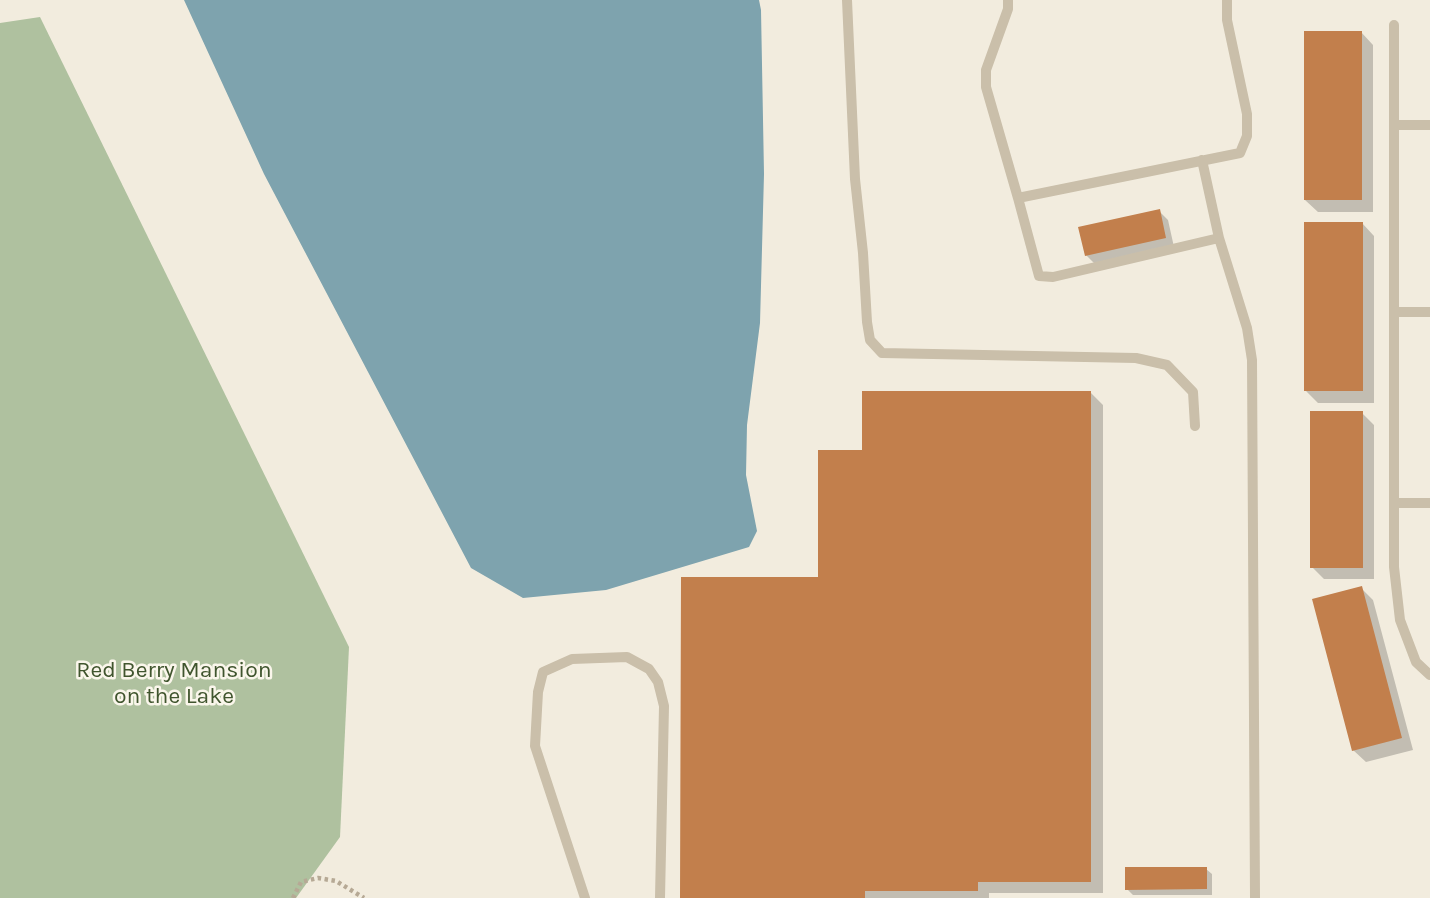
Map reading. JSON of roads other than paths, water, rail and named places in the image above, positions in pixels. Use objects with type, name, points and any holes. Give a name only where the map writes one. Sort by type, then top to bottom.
[{"type":"lane","points":[[847,0],[855,179],[870,340],[882,353],[1136,358],[1167,365],[1193,392],[1195,426]]},
{"type":"lane","points":[[1008,0],[1008,9],[986,70],[986,87],[1039,276],[1053,277],[1219,238]]},
{"type":"lane","points":[[1017,198],[1240,153],[1247,136],[1247,114],[1227,20],[1227,0]]},
{"type":"lane","points":[[1394,24],[1394,567],[1400,620],[1416,662],[1430,675]]},
{"type":"lane","points":[[1394,125],[1430,125]]},
{"type":"lane","points":[[1202,160],[1219,238],[1247,328],[1252,360],[1255,898]]},
{"type":"lane","points":[[1394,312],[1430,312]]},
{"type":"lane","points":[[1394,503],[1430,503]]},
{"type":"lane","points":[[585,898],[535,746],[538,691],[543,672],[572,659],[627,657],[649,669],[658,682],[664,706],[660,898]]},
{"type":"water","points":[[184,0],[759,0],[764,174],[760,323],[747,425],[746,475],[757,531],[749,547],[606,590],[523,598],[471,568],[264,174]]},
{"type":"park label","name":"Red Berry Mansion on the Lake","points":[[174,683]]}]
